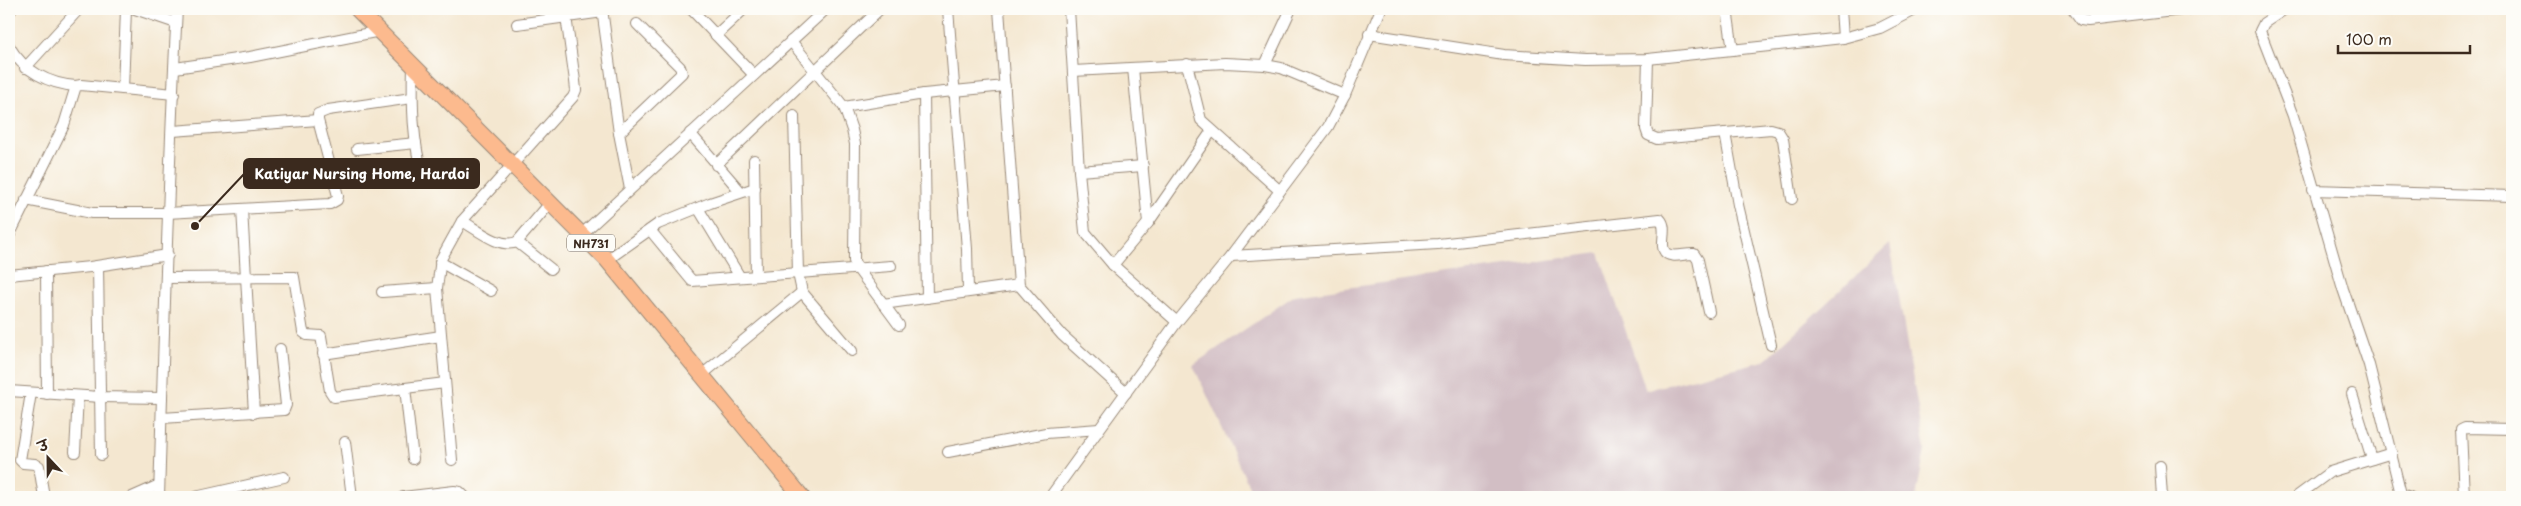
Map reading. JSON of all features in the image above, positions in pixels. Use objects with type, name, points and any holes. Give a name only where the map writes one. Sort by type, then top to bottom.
[{"type":"highway","name":"NH731","points":[[358,9],[607,260],[802,497]]},
{"type":"street","points":[[9,12],[12,9]]},
{"type":"street","points":[[25,68],[79,9]]},
{"type":"street","points":[[124,89],[126,9]]},
{"type":"street","points":[[135,9],[176,23]]},
{"type":"street","points":[[159,497],[168,255],[167,213],[173,131],[177,9]]},
{"type":"street","points":[[691,9],[754,75]]},
{"type":"street","points":[[716,35],[744,9]]},
{"type":"street","points":[[582,234],[826,9]]},
{"type":"street","points":[[716,165],[880,9]]},
{"type":"street","points":[[948,9],[967,248],[968,290]]},
{"type":"street","points":[[999,9],[1020,285],[1062,335],[1126,393]]},
{"type":"street","points":[[1069,9],[1079,171],[1085,232],[1113,265],[1178,322]]},
{"type":"street","points":[[1265,65],[1291,9]]},
{"type":"street","points":[[1050,497],[1178,322],[1231,256],[1328,127],[1345,96],[1369,34],[1381,9]]},
{"type":"street","points":[[1727,9],[1733,50]]},
{"type":"street","points":[[1840,9],[1843,38]]},
{"type":"street","points":[[1369,34],[1504,55],[1585,60],[1648,59],[1843,38],[1880,28],[1917,9]]},
{"type":"street","points":[[2074,9],[2081,20],[2088,21],[2190,9]]},
{"type":"street","points":[[2285,9],[2264,22],[2260,31],[2293,116],[2343,289],[2369,365],[2404,497]]},
{"type":"street","points":[[517,24],[566,13],[602,11],[619,133],[630,189]]},
{"type":"street","points":[[452,460],[436,288],[440,262],[462,221],[573,97],[576,90],[566,13]]},
{"type":"street","points":[[619,133],[680,76],[682,70],[637,24]]},
{"type":"street","points":[[175,68],[250,57],[380,31]]},
{"type":"street","points":[[791,41],[844,108],[855,144],[854,261],[857,268],[899,325]]},
{"type":"street","points":[[9,46],[25,68],[58,84],[174,94]]},
{"type":"street","points":[[1648,59],[1648,135],[1657,139],[1771,129],[1778,131],[1783,139],[1792,199]]},
{"type":"street","points":[[413,63],[412,98],[416,143],[424,179]]},
{"type":"street","points":[[1073,71],[1188,64],[1265,65],[1281,68],[1345,96]]},
{"type":"street","points":[[1188,64],[1198,116],[1211,132],[1280,191]]},
{"type":"street","points":[[1133,68],[1148,223]]},
{"type":"street","points":[[9,236],[64,125],[76,86]]},
{"type":"street","points":[[844,108],[924,94],[1005,86]]},
{"type":"street","points":[[924,94],[926,298]]},
{"type":"street","points":[[26,200],[92,213],[167,213],[321,206],[337,200],[338,196],[318,120],[322,111],[412,98]]},
{"type":"street","points":[[794,116],[798,273],[802,292],[852,352]]},
{"type":"street","points":[[173,131],[318,120]]},
{"type":"street","points":[[1113,265],[1148,223],[1211,132]]},
{"type":"street","points":[[690,133],[741,192]]},
{"type":"street","points":[[1725,133],[1738,206],[1771,345]]},
{"type":"street","points":[[357,150],[416,143]]},
{"type":"street","points":[[754,160],[756,276]]},
{"type":"street","points":[[1079,171],[1143,166]]},
{"type":"street","points":[[607,260],[650,230],[698,208],[755,188]]},
{"type":"street","points":[[2313,190],[2512,196]]},
{"type":"street","points":[[517,242],[551,202]]},
{"type":"street","points":[[698,208],[740,277]]},
{"type":"street","points":[[242,209],[244,278],[254,413]]},
{"type":"street","points":[[1231,256],[1438,244],[1660,219],[1664,226],[1664,250],[1667,254],[1673,256],[1694,254],[1698,260],[1709,312]]},
{"type":"street","points":[[462,221],[502,243],[517,242],[551,269]]},
{"type":"street","points":[[650,230],[692,281],[891,266]]},
{"type":"street","points":[[9,275],[98,266],[168,255]]},
{"type":"street","points":[[440,262],[491,291]]},
{"type":"street","points":[[98,266],[101,455]]},
{"type":"street","points":[[46,271],[47,394]]},
{"type":"street","points":[[167,278],[244,278],[291,275],[294,277],[303,332],[307,335],[321,336],[323,354],[334,397],[445,383]]},
{"type":"street","points":[[883,304],[968,290],[1020,285]]},
{"type":"street","points":[[382,292],[436,288]]},
{"type":"street","points":[[702,374],[802,292]]},
{"type":"street","points":[[323,354],[441,336]]},
{"type":"street","points":[[162,418],[281,411],[286,408],[280,349]]},
{"type":"street","points":[[405,388],[413,459]]},
{"type":"street","points":[[9,390],[78,396],[162,398]]},
{"type":"street","points":[[31,393],[20,460],[23,463],[39,466],[44,497]]},
{"type":"street","points":[[2352,394],[2372,458]]},
{"type":"street","points":[[75,452],[78,396]]},
{"type":"street","points":[[2464,497],[2461,430],[2464,428],[2512,430]]},
{"type":"street","points":[[948,452],[1046,433],[1099,429]]},
{"type":"street","points":[[345,442],[352,497]]},
{"type":"street","points":[[2296,497],[2330,472],[2392,453]]},
{"type":"street","points":[[2160,466],[2162,497]]},
{"type":"street","points":[[195,497],[284,477]]},
{"type":"street","points":[[132,497],[159,485]]},
{"type":"street","points":[[403,497],[454,491],[460,492],[465,497]]},
{"type":"shaded area","points":[[1890,244],[1925,450],[1916,497],[1254,497],[1193,365],[1295,295],[1599,253],[1646,390],[1764,361]]},
{"type":"place","name":"Katiyar Nursing Home, Hardoi","points":[[195,226]]}]
